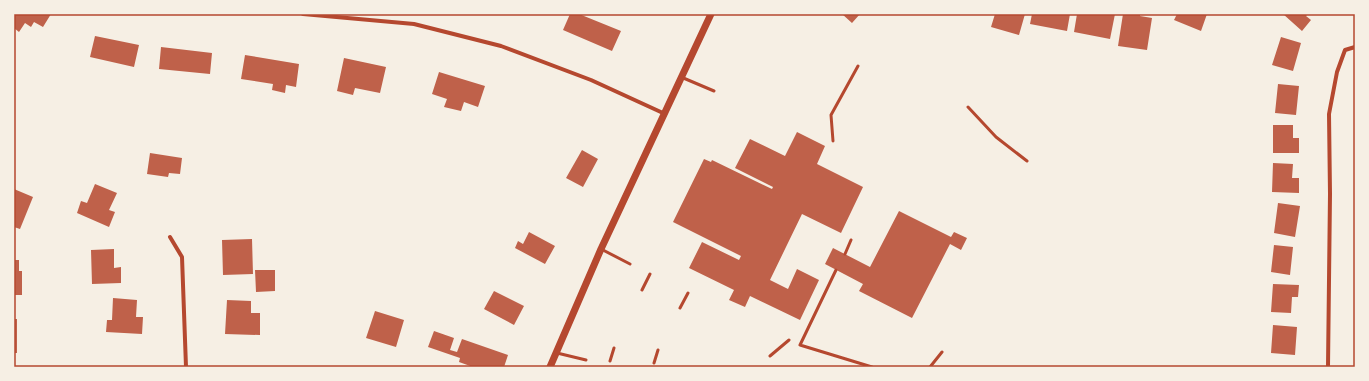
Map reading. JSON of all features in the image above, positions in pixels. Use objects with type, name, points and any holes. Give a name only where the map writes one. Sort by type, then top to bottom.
[{"type":"street","points":[[303,14],[414,24],[501,46],[591,80],[663,113]]},
{"type":"street","points":[[550,367],[601,249],[663,113],[711,14]]},
{"type":"street","points":[[1328,367],[1330,194],[1329,114],[1337,72],[1345,50],[1355,47]]},
{"type":"street","points":[[170,237],[182,257],[186,367]]},
{"type":"lane","points":[[833,141],[830,115],[858,66]]},
{"type":"lane","points":[[681,77],[714,91]]},
{"type":"lane","points":[[968,107],[996,137],[1027,161]]},
{"type":"lane","points":[[845,254],[851,240]]},
{"type":"lane","points":[[601,249],[630,264]]},
{"type":"lane","points":[[836,270],[800,345],[872,367]]},
{"type":"lane","points":[[642,290],[650,274]]},
{"type":"lane","points":[[680,308],[688,293]]},
{"type":"lane","points":[[770,356],[789,340]]},
{"type":"lane","points":[[610,361],[614,348]]},
{"type":"lane","points":[[654,363],[658,350]]},
{"type":"lane","points":[[556,352],[586,360]]},
{"type":"lane","points":[[930,367],[942,352]]},
{"type":"building","points":[[14,14],[51,14],[43,27],[34,22],[31,27],[25,23],[19,32],[14,28]]},
{"type":"building","points":[[570,14],[579,14],[621,31],[612,51],[563,30]]},
{"type":"building","points":[[842,14],[860,14],[852,23]]},
{"type":"building","points":[[995,14],[1025,14],[1019,35],[991,27]]},
{"type":"building","points":[[1032,14],[1070,14],[1067,31],[1030,24]]},
{"type":"building","points":[[1077,14],[1115,14],[1110,39],[1074,32]]},
{"type":"building","points":[[1123,14],[1140,14],[1140,16],[1152,18],[1147,50],[1118,46]]},
{"type":"building","points":[[1177,14],[1207,14],[1201,31],[1174,20]]},
{"type":"building","points":[[1283,14],[1308,14],[1306,16],[1311,20],[1302,31]]},
{"type":"building","points":[[95,36],[139,45],[134,67],[90,57]]},
{"type":"building","points":[[1281,37],[1301,43],[1293,71],[1272,65]]},
{"type":"building","points":[[161,47],[212,53],[210,74],[159,69]]},
{"type":"building","points":[[245,55],[299,64],[296,87],[286,85],[285,93],[272,90],[273,84],[241,79]]},
{"type":"building","points":[[344,58],[386,67],[380,93],[355,88],[353,95],[337,91]]},
{"type":"building","points":[[439,72],[485,86],[478,107],[464,102],[461,111],[444,107],[447,99],[432,94]]},
{"type":"building","points":[[1278,84],[1299,86],[1296,115],[1275,113]]},
{"type":"building","points":[[1273,125],[1293,125],[1293,138],[1299,138],[1299,153],[1273,153]]},
{"type":"building","points":[[797,132],[825,146],[817,164],[863,187],[841,233],[802,214],[770,280],[788,289],[797,269],[819,280],[800,320],[750,296],[745,307],[729,300],[734,290],[689,268],[702,242],[739,260],[741,256],[673,222],[704,159],[711,162],[712,160],[772,189],[773,187],[735,168],[750,139],[785,156]]},
{"type":"building","points":[[582,150],[598,159],[583,187],[566,178]]},
{"type":"building","points":[[150,153],[182,158],[180,174],[169,173],[168,177],[147,174]]},
{"type":"building","points":[[1273,163],[1293,164],[1292,178],[1299,178],[1299,193],[1272,192]]},
{"type":"building","points":[[95,184],[117,193],[109,210],[115,212],[109,227],[77,213],[81,201],[87,203]]},
{"type":"building","points":[[14,189],[33,197],[20,229],[14,227]]},
{"type":"building","points":[[1278,203],[1300,206],[1295,237],[1274,233]]},
{"type":"building","points":[[899,211],[951,237],[954,232],[967,238],[961,250],[950,244],[912,318],[859,291],[863,284],[825,264],[833,248],[870,267]]},
{"type":"building","points":[[529,232],[555,246],[545,264],[515,248],[518,241],[523,244]]},
{"type":"building","points":[[252,239],[253,274],[223,275],[222,240]]},
{"type":"building","points":[[1274,245],[1293,247],[1290,275],[1271,272]]},
{"type":"building","points":[[114,249],[114,268],[121,267],[121,283],[92,284],[91,250]]},
{"type":"building","points":[[14,260],[19,260],[19,271],[22,271],[22,295],[14,295]]},
{"type":"building","points":[[255,270],[275,270],[275,291],[256,292]]},
{"type":"building","points":[[1273,284],[1299,285],[1298,297],[1292,297],[1291,313],[1271,312]]},
{"type":"building","points":[[494,291],[524,306],[514,325],[484,309]]},
{"type":"building","points":[[113,298],[137,300],[136,317],[143,317],[142,334],[106,332],[107,320],[112,320]]},
{"type":"building","points":[[227,300],[251,301],[251,313],[260,313],[260,335],[225,334]]},
{"type":"building","points":[[375,311],[404,320],[396,347],[366,338]]},
{"type":"building","points":[[14,319],[17,319],[17,353],[14,353]]},
{"type":"building","points":[[1273,325],[1297,327],[1295,355],[1271,353]]},
{"type":"building","points":[[434,331],[454,338],[450,350],[457,352],[462,339],[508,355],[504,367],[473,367],[459,362],[460,358],[428,347]]}]
